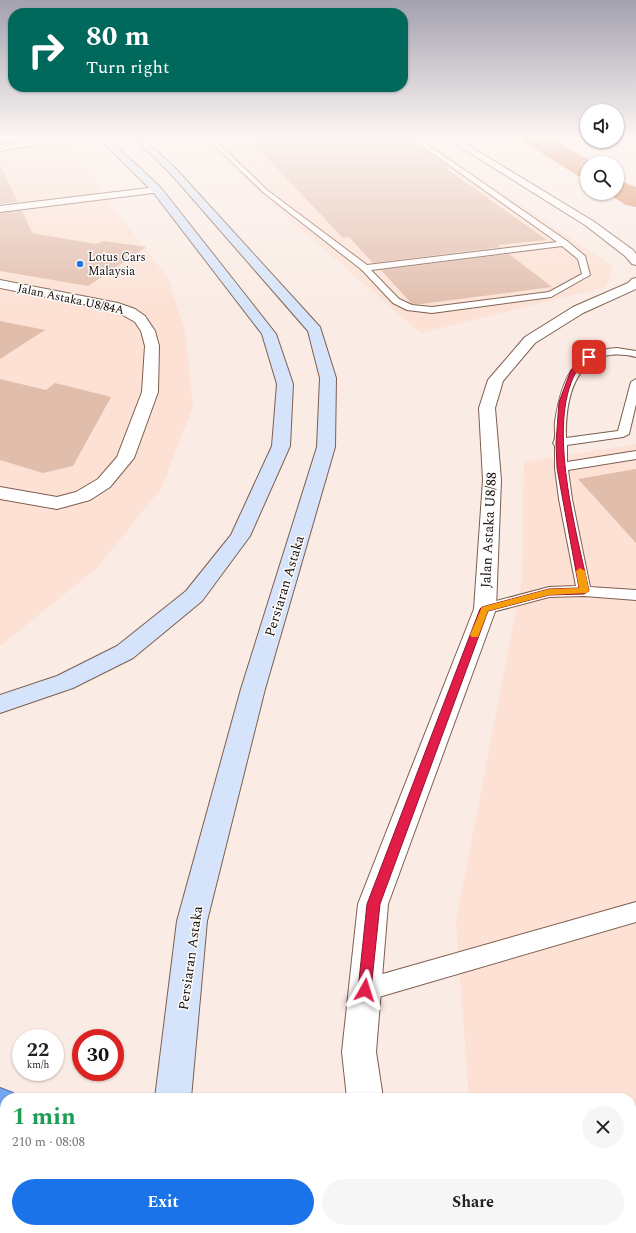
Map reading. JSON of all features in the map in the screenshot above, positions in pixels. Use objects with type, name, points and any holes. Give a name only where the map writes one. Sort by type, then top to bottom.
[{"type":"main road","points":[[0,704],[65,682],[125,652],[194,596],[240,536],[281,446],[285,384],[269,334],[161,196]]},
{"type":"main road","name":"Persiaran Astaka","points":[[174,1093],[192,921],[254,689],[326,447],[328,378],[315,330],[195,196]]},
{"type":"street","points":[[0,209],[111,196]]},
{"type":"street","points":[[544,196],[589,223],[629,253],[636,261]]},
{"type":"street","name":"Jalan Astaka U8/88","points":[[364,1093],[359,1052],[373,904],[485,609],[492,480],[487,408],[496,380],[530,340],[578,310],[633,286],[636,282]]},
{"type":"street","name":"Jalan Astaka U8/84A","points":[[0,284],[118,307],[130,312],[140,319],[148,331],[152,346],[150,392],[125,458],[104,483],[83,496],[56,503],[15,497],[0,493]]},
{"type":"lane","points":[[271,196],[365,268],[396,301],[410,308],[440,309],[551,294],[586,275],[582,258],[564,243],[496,196]]},
{"type":"lane","points":[[365,268],[564,243]]},
{"type":"lane","points":[[584,591],[561,468],[559,443],[562,402],[574,370],[589,357],[604,352],[627,351],[636,354]]},
{"type":"lane","points":[[559,443],[623,434],[636,382]]},
{"type":"lane","points":[[561,468],[636,455]]},
{"type":"lane","points":[[485,609],[549,592],[584,591],[636,595]]},
{"type":"lane","points":[[365,990],[636,912]]},
{"type":"shaded area","points":[[0,196],[104,196],[168,278],[185,332],[193,406],[162,487],[98,567],[0,646]]},
{"type":"shaded area","points":[[261,196],[508,196],[614,267],[605,287],[421,333]]},
{"type":"shaded area","points":[[636,444],[636,1093],[469,1093],[456,922],[522,579],[524,462]]},
{"type":"building","points":[[0,196],[15,196],[18,202],[0,204]]},
{"type":"building","points":[[303,196],[484,196],[547,240],[498,245],[501,247],[373,263],[349,237],[343,238]]},
{"type":"building","points":[[22,211],[32,233],[95,244],[104,241],[146,247],[88,286],[0,271],[0,213]]},
{"type":"building","points":[[509,254],[552,287],[412,304],[381,270]]},
{"type":"building","points":[[0,321],[45,330],[0,359]]},
{"type":"building","points":[[0,379],[46,390],[55,383],[111,397],[73,466],[43,473],[0,460]]},
{"type":"building","points":[[636,469],[636,543],[578,479]]},
{"type":"waterway","points":[[630,196],[636,199]]},
{"type":"slow traffic","points":[[475,635],[485,609],[549,592],[584,591],[580,571]]},
{"type":"place","name":"Lotus Cars Malaysia","points":[[80,264]]},
{"type":"route","points":[[365,990],[373,904],[485,609],[549,592],[584,591],[561,468],[559,443],[562,402],[574,370],[589,357]]}]
